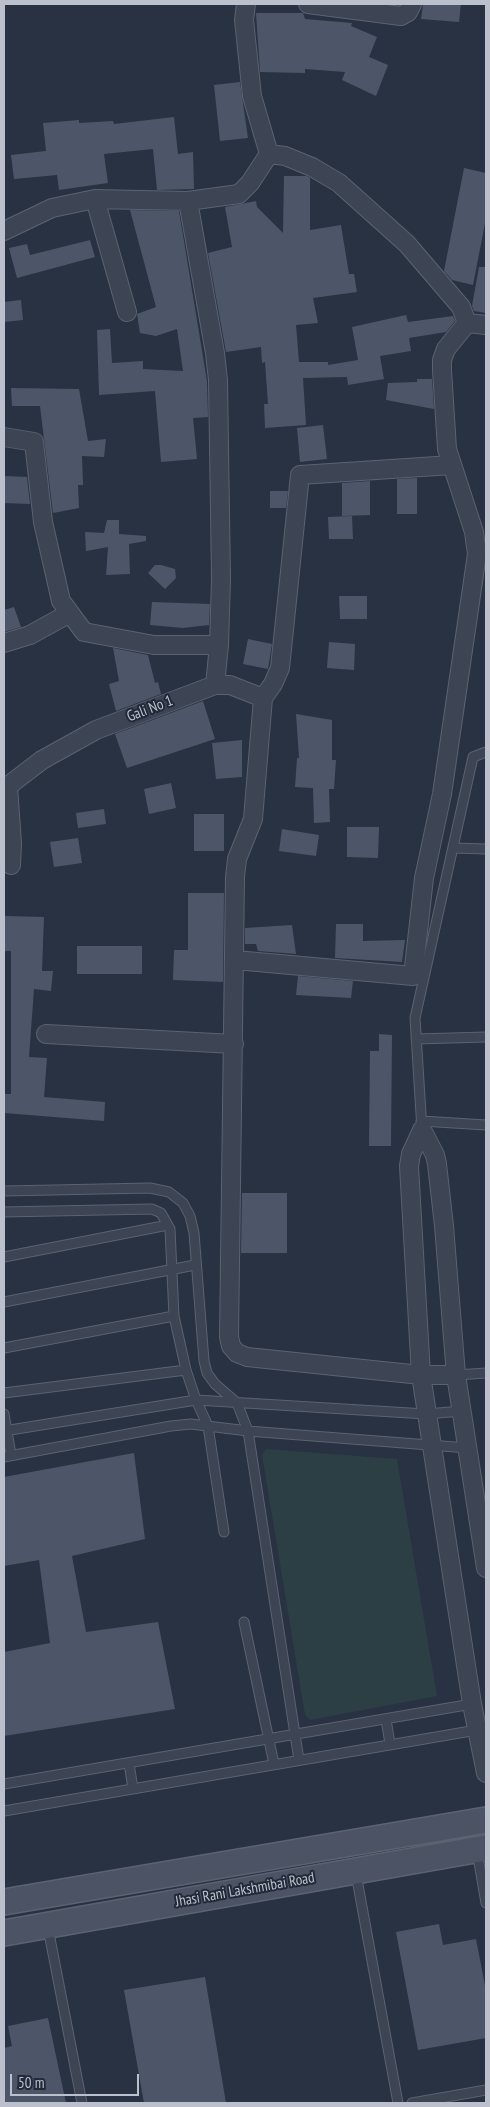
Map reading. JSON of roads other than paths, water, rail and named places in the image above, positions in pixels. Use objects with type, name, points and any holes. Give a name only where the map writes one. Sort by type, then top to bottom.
[{"type":"main road","name":"Jhasi Rani Lakshmibai Road","points":[[4,1902],[486,1820]]},
{"type":"main road","name":"Jhasi Rani Lakshmibai Road","points":[[4,1933],[482,1849]]},
{"type":"street","points":[[4,231],[52,208],[95,199],[188,201],[239,194],[250,183],[269,154],[252,96],[244,20],[246,4]]},
{"type":"street","points":[[308,4],[401,16],[408,12],[412,4]]},
{"type":"street","points":[[269,154],[285,156],[312,167],[339,183],[407,244],[461,307],[467,323]]},
{"type":"street","points":[[95,199],[127,312]]},
{"type":"street","points":[[188,201],[215,353],[218,380],[221,579],[219,645],[215,685]]},
{"type":"street","points":[[467,323],[486,325]]},
{"type":"street","points":[[235,960],[413,976],[424,878],[442,794],[477,554],[474,532],[447,449],[442,360],[446,349],[467,323]]},
{"type":"street","points":[[4,437],[34,442],[43,522],[61,601],[84,632],[154,645],[219,645]]},
{"type":"street","points":[[452,465],[300,475],[280,668],[273,684],[263,698],[253,819],[237,859],[235,877],[230,1337],[231,1346],[237,1353],[247,1357],[421,1375],[456,1375]]},
{"type":"street","points":[[4,643],[30,635],[70,613]]},
{"type":"street","name":"Gali No 1","points":[[6,787],[42,760],[96,730],[215,685],[230,684],[263,698]]},
{"type":"street","points":[[6,787],[12,844],[11,865]]},
{"type":"street","points":[[46,1034],[234,1044]]},
{"type":"street","points":[[421,1126],[435,1155],[437,1164],[444,1217],[456,1375],[486,1568]]},
{"type":"street","points":[[421,1126],[411,1154],[409,1166],[421,1375],[472,1704],[486,1773]]},
{"type":"lane","points":[[486,752],[473,757],[414,1018],[421,1126],[486,1125]]},
{"type":"lane","points":[[453,848],[486,849]]},
{"type":"lane","points":[[416,1039],[486,1037]]},
{"type":"lane","points":[[4,1191],[150,1188],[169,1192],[183,1203],[190,1216],[194,1233],[204,1361],[207,1374],[215,1384],[236,1402],[248,1431],[300,1760]]},
{"type":"lane","points":[[4,1212],[152,1209],[161,1213],[170,1229],[174,1316],[186,1370],[196,1400],[208,1426],[224,1532]]},
{"type":"lane","points":[[4,1257],[168,1225]]},
{"type":"lane","points":[[4,1302],[195,1265]]},
{"type":"lane","points":[[4,1348],[174,1316]]},
{"type":"lane","points":[[4,1393],[186,1370]]},
{"type":"lane","points":[[456,1375],[486,1373]]},
{"type":"lane","points":[[5,1430],[196,1400],[426,1414],[462,1411]]},
{"type":"lane","points":[[4,1414],[7,1456],[191,1424],[248,1431],[468,1448]]},
{"type":"lane","points":[[244,1622],[274,1764]]},
{"type":"lane","points":[[4,1784],[472,1704]]},
{"type":"lane","points":[[386,1719],[390,1744]]},
{"type":"lane","points":[[4,1811],[477,1730]]},
{"type":"lane","points":[[129,1763],[133,1788]]},
{"type":"lane","points":[[482,1849],[486,1903]]},
{"type":"lane","points":[[356,1871],[398,2103]]},
{"type":"lane","points":[[48,1925],[82,2103]]},
{"type":"lane","points":[[412,2103],[486,2090]]}]
